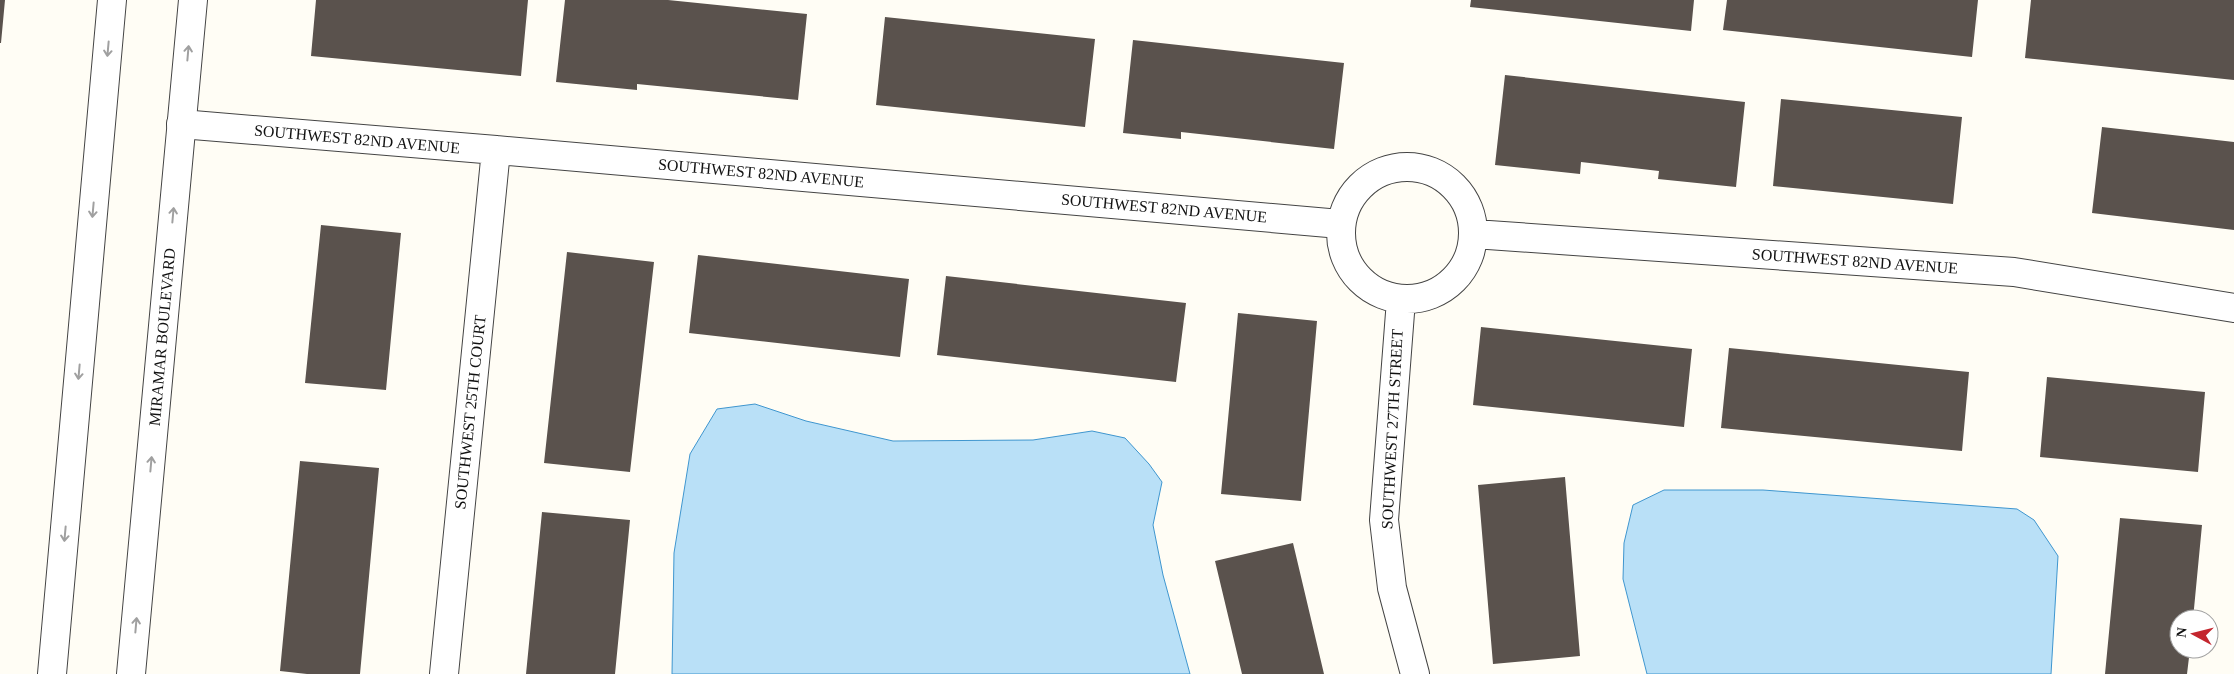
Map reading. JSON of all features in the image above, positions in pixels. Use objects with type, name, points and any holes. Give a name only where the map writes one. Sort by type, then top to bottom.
[{"type":"street","points":[[52,674],[112,0]]},
{"type":"street","name":"MIRAMAR BOULEVARD","points":[[132,674],[193,0]]},
{"type":"street","name":"SOUTHWEST 82ND AVENUE","points":[[181,124],[1340,224]]},
{"type":"street","name":"SOUTHWEST 25TH COURT","points":[[444,674],[496,150]]},
{"type":"street","points":[[1401,166],[1423,168],[1444,176],[1460,192],[1470,212],[1474,234],[1469,256],[1459,275],[1442,290],[1422,298],[1401,300],[1380,294],[1362,283],[1346,259],[1342,245],[1340,224],[1347,202],[1361,184],[1379,172],[1401,166]]},
{"type":"street","name":"SOUTHWEST 82ND AVENUE","points":[[1474,234],[2014,272],[2234,308]]},
{"type":"street","name":"SOUTHWEST 27TH STREET","points":[[1401,300],[1384,520],[1392,588],[1415,674]]},
{"type":"water","points":[[755,404],[806,421],[893,441],[1033,440],[1092,431],[1125,438],[1149,464],[1162,482],[1153,525],[1163,575],[1190,674],[672,674],[674,553],[690,454],[717,409]]},
{"type":"water","points":[[1664,490],[1763,490],[2017,509],[2034,520],[2058,556],[2051,674],[1647,674],[1623,579],[1624,543],[1633,505]]},
{"type":"building","points":[[0,0],[5,0],[1,43],[0,43]]},
{"type":"building","points":[[316,0],[528,0],[521,76],[311,56]]},
{"type":"building","points":[[565,0],[668,0],[807,14],[798,100],[637,84],[637,90],[556,82]]},
{"type":"building","points":[[1471,0],[1694,0],[1691,31],[1470,7]]},
{"type":"building","points":[[1727,0],[1978,0],[1972,57],[1723,30]]},
{"type":"building","points":[[2031,0],[2234,0],[2234,80],[2025,58]]},
{"type":"building","points":[[885,17],[1095,39],[1085,127],[876,105]]},
{"type":"building","points":[[1133,40],[1344,63],[1334,149],[1181,132],[1181,139],[1123,133]]},
{"type":"building","points":[[1505,75],[1745,102],[1736,187],[1658,179],[1659,171],[1581,162],[1580,174],[1495,165]]},
{"type":"building","points":[[1781,99],[1962,117],[1953,204],[1773,186]]},
{"type":"building","points":[[2102,127],[2234,142],[2234,230],[2092,213]]},
{"type":"building","points":[[321,225],[401,233],[386,390],[305,383]]},
{"type":"building","points":[[567,252],[654,262],[630,472],[544,463]]},
{"type":"building","points":[[698,255],[909,279],[900,357],[689,333]]},
{"type":"building","points":[[946,276],[1186,303],[1176,382],[937,355]]},
{"type":"building","points":[[1238,313],[1317,321],[1301,501],[1221,494]]},
{"type":"building","points":[[1481,327],[1692,349],[1684,427],[1473,405]]},
{"type":"building","points":[[1729,348],[1969,372],[1962,451],[1721,428]]},
{"type":"building","points":[[2047,377],[2205,392],[2198,472],[2040,457]]},
{"type":"building","points":[[300,461],[379,468],[360,674],[307,674],[280,671]]},
{"type":"building","points":[[1565,477],[1580,656],[1493,664],[1478,485]]},
{"type":"building","points":[[542,512],[630,520],[615,674],[526,674]]},
{"type":"building","points":[[2120,518],[2202,525],[2194,609],[2169,609],[2169,659],[2189,659],[2187,674],[2105,674]]},
{"type":"building","points":[[1293,543],[1324,674],[1242,674],[1215,561]]}]
